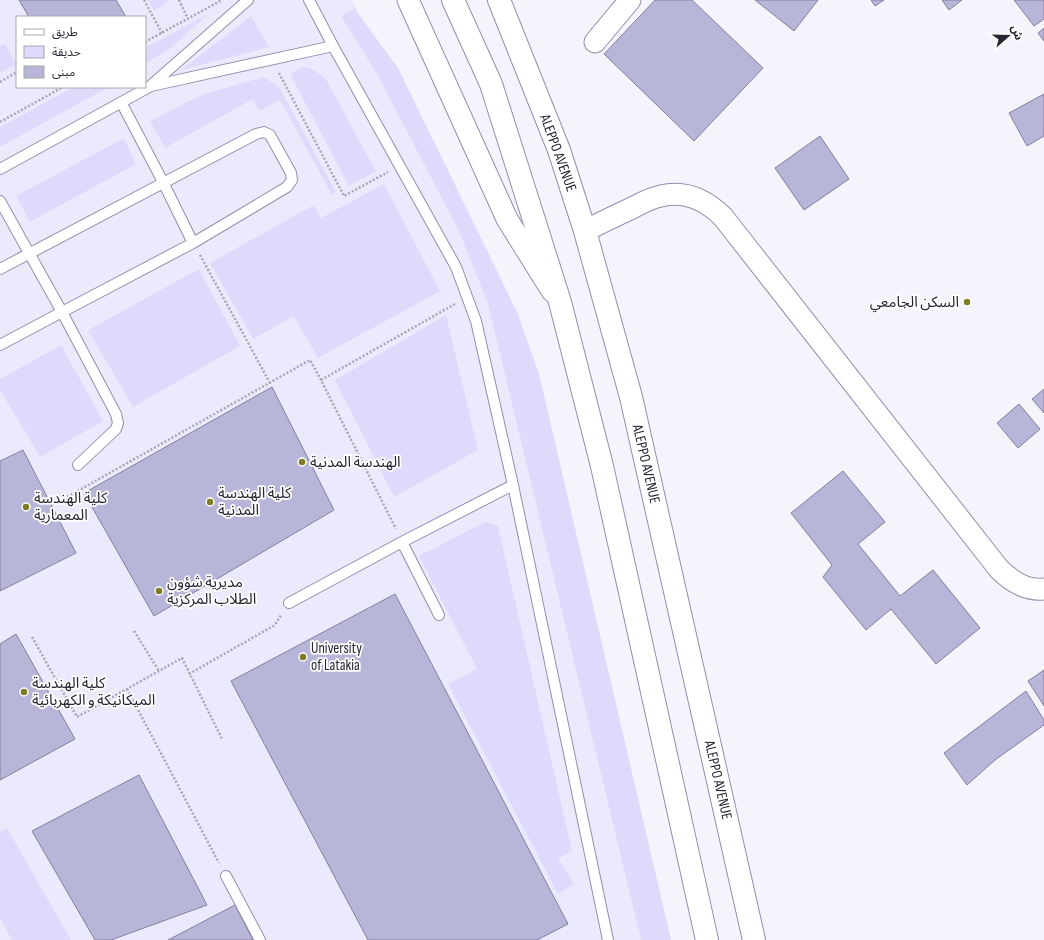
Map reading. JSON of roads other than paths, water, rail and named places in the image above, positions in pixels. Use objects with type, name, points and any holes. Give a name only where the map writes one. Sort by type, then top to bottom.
[{"type":"main road","points":[[453,0],[491,84],[560,302],[602,466],[708,940]]},
{"type":"main road","name":"ALEPPO AVENUE","points":[[498,0],[559,150],[585,230],[631,398],[754,940]]},
{"type":"street","points":[[408,0],[507,219],[560,302]]},
{"type":"street","points":[[596,42],[630,0]]},
{"type":"street","points":[[585,230],[649,200],[662,196],[675,194],[689,195],[702,200],[713,207],[723,217],[999,569],[1017,584],[1028,588],[1044,589]]},
{"type":"lane","points":[[0,169],[149,87],[248,0]]},
{"type":"lane","points":[[309,0],[456,267],[476,321],[513,485],[608,940]]},
{"type":"lane","points":[[149,87],[333,46]]},
{"type":"lane","points":[[121,102],[193,243]]},
{"type":"lane","points":[[0,269],[256,134],[264,132],[270,135],[291,173],[292,180],[287,187],[193,243],[0,345]]},
{"type":"lane","points":[[0,201],[62,312],[116,414],[118,423],[116,429],[78,465]]},
{"type":"lane","points":[[289,603],[402,542],[513,485]]},
{"type":"lane","points":[[402,542],[439,615]]},
{"type":"lane","points":[[226,876],[260,940]]},
{"type":"place","name":"السكن الجامعي","points":[[967,302]]},
{"type":"place","name":"الهندسة المدنية","points":[[302,462]]},
{"type":"place","name":"كلية الهندسة المدنية","points":[[210,502]]},
{"type":"place","name":"كلية الهندسة المعمارية","points":[[26,507]]},
{"type":"place","name":"مديرية شؤون الطلاب المركزية","points":[[159,591]]},
{"type":"place","name":"University of Latakia","points":[[303,657]]},
{"type":"place","name":"كلية الهندسة الميكانيكة و الكهربائية","points":[[24,692]]}]
